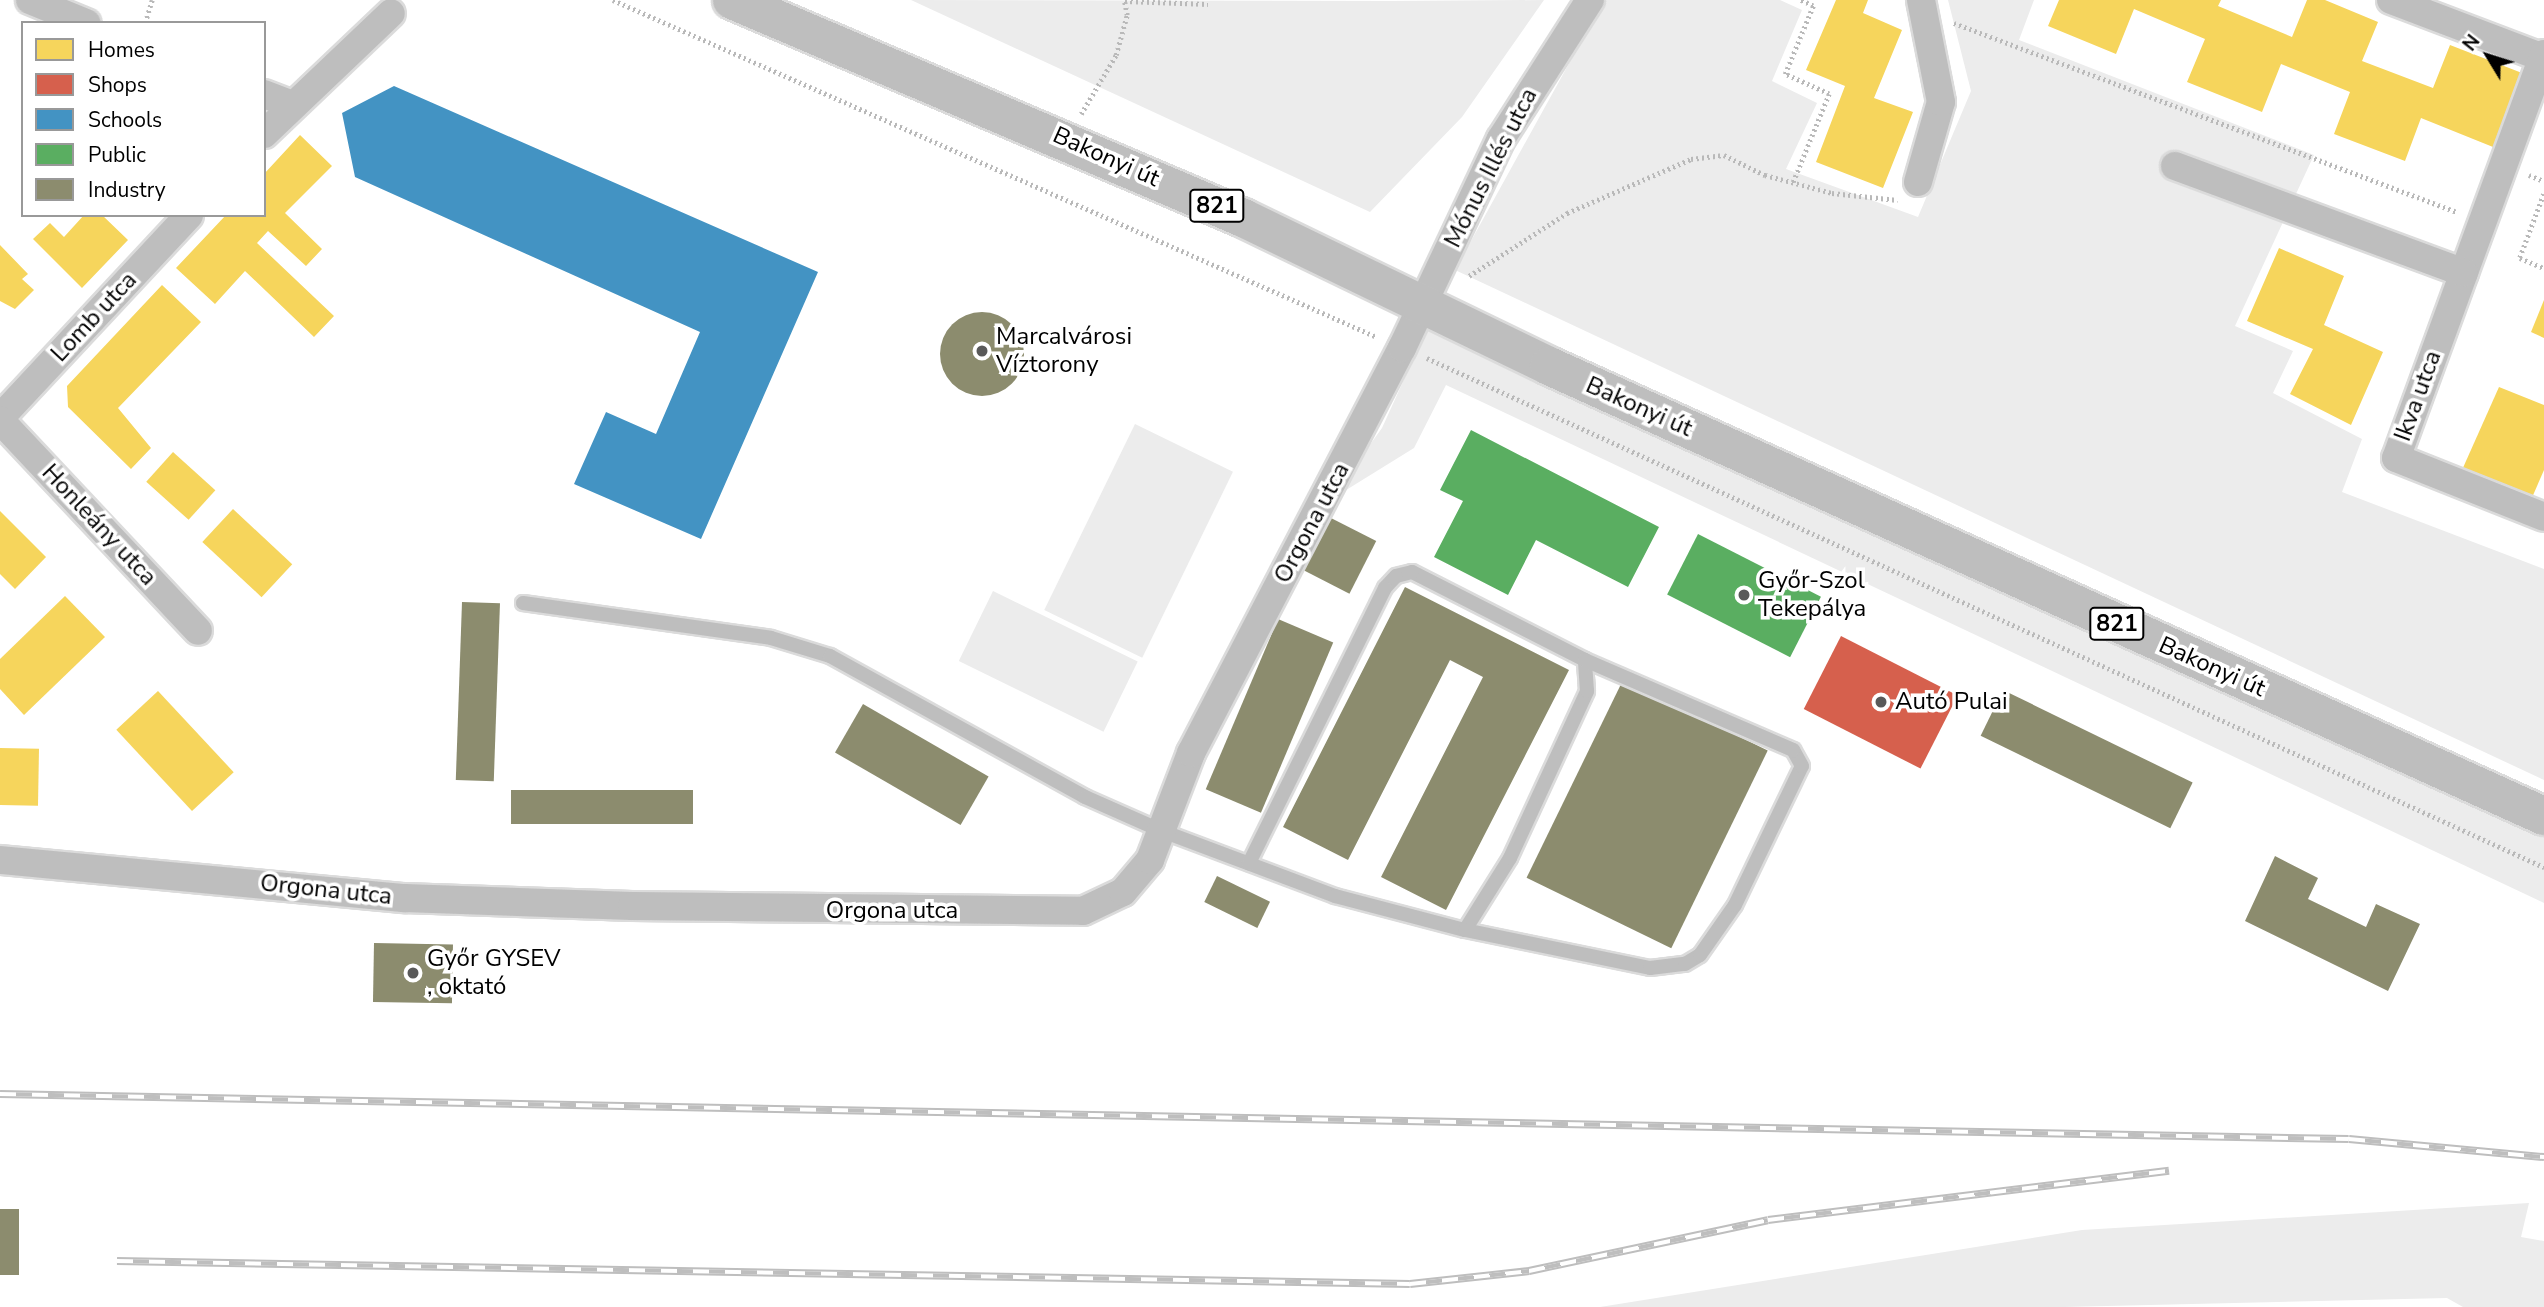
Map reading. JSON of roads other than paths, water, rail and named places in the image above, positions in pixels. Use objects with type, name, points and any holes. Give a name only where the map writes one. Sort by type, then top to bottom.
[{"type":"main road","name":"Bakonyi út","points":[[732,0],[1073,142],[1422,306],[2544,816]]},
{"type":"street","points":[[30,0],[81,21]]},
{"type":"street","name":"Mónus Illés utca","points":[[1422,306],[1501,139],[1590,0]]},
{"type":"street","name":"Ikva utca","points":[[2391,0],[2544,56],[2396,458],[2541,508]]},
{"type":"street","points":[[1918,182],[1941,102],[1919,4]]},
{"type":"street","points":[[266,132],[391,13]]},
{"type":"street","points":[[266,95],[292,105]]},
{"type":"street","points":[[2175,166],[2463,273]]},
{"type":"street","name":"Lomb utca","points":[[0,419],[187,217]]},
{"type":"street","name":"Orgona utca","points":[[0,860],[404,898],[862,912],[1083,911],[1123,892],[1150,860],[1191,752],[1422,306]]},
{"type":"street","name":"Honleány utca","points":[[0,419],[198,631]]},
{"type":"lane","points":[[523,603],[771,638],[831,656],[1085,797],[1162,831],[1335,896],[1465,930],[1650,968],[1685,964],[1700,955],[1735,905],[1802,766],[1793,750],[1585,660],[1412,572],[1396,576],[1385,588],[1248,863]]},
{"type":"lane","points":[[1465,930],[1510,858],[1587,691],[1585,660]]},
{"type":"railway","points":[[0,1094],[2349,1139],[2544,1157]]},
{"type":"railway","points":[[117,1261],[1410,1284],[1529,1271],[1768,1220],[2169,1171]]},
{"type":"place","name":"Marcalvárosi Víztorony","points":[[982,351]]},
{"type":"place","name":"Győr-Szol Tekepálya","points":[[1744,595]]},
{"type":"place","name":"Autó Pulai","points":[[1881,702]]},
{"type":"place","name":"Győr GYSEV , oktató","points":[[413,973]]}]
